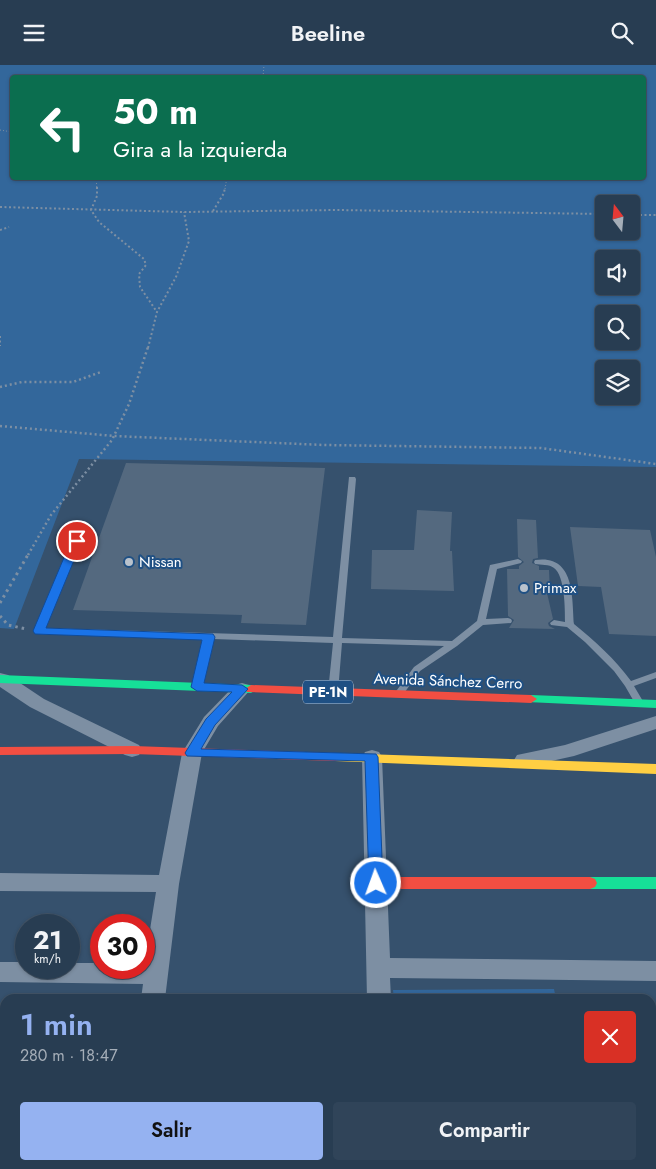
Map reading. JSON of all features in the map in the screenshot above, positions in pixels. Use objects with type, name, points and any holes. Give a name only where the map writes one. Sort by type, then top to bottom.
[{"type":"main road","name":"Avenida Sánchez Cerro","points":[[0,679],[656,704]]},
{"type":"main road","points":[[0,751],[133,750],[372,757],[656,769]]},
{"type":"main road","points":[[376,883],[656,883]]},
{"type":"street","points":[[0,679],[36,703],[133,750]]},
{"type":"street","points":[[154,994],[168,884],[192,753],[211,722],[242,689]]},
{"type":"street","points":[[512,763],[567,751],[656,722]]},
{"type":"street","points":[[372,757],[379,994]]},
{"type":"street","points":[[0,882],[168,884]]},
{"type":"street","points":[[379,968],[656,971]]},
{"type":"street","points":[[0,972],[157,974]]},
{"type":"lane","points":[[333,692],[352,479]]},
{"type":"lane","points":[[84,523],[39,631],[454,644]]},
{"type":"lane","points":[[481,622],[490,570],[498,564],[518,561]]},
{"type":"lane","points":[[538,562],[555,565],[562,571],[568,598],[570,625]]},
{"type":"lane","points":[[399,695],[418,669],[481,622],[508,621]]},
{"type":"lane","points":[[554,623],[570,625],[603,654],[629,685],[640,704]]},
{"type":"lane","points":[[197,687],[209,637]]},
{"type":"lane","points":[[629,685],[656,675]]},
{"type":"path","points":[[96,180],[96,196],[92,210],[99,222],[144,259],[146,265],[139,274],[140,287],[157,312]]},
{"type":"path","points":[[213,212],[224,193],[226,180]]},
{"type":"path","points":[[0,207],[184,213],[336,210],[595,214]]},
{"type":"path","points":[[0,603],[51,515],[114,435],[129,404],[144,363],[157,312],[176,277],[188,241],[184,213]]},
{"type":"path","points":[[640,215],[656,215]]},
{"type":"path","points":[[0,230],[9,227]]},
{"type":"path","points":[[0,336],[0,347]]},
{"type":"path","points":[[0,387],[22,382],[73,382],[101,372]]},
{"type":"path","points":[[0,427],[114,435],[324,445],[499,445],[542,448],[656,464]]},
{"type":"path","points":[[0,615],[8,625],[39,631]]},
{"type":"shaded area","points":[[0,65],[656,65],[656,467],[79,459],[14,629],[0,628]]},
{"type":"shaded area","points":[[554,989],[555,994],[393,994],[393,990]]},
{"type":"building","points":[[126,463],[325,468],[306,625],[241,623],[242,615],[73,610]]},
{"type":"building","points":[[417,510],[452,512],[450,551],[452,551],[454,591],[371,589],[372,550],[414,550]]},
{"type":"building","points":[[517,519],[536,520],[538,558],[533,559],[532,563],[539,566],[539,570],[549,570],[550,593],[547,593],[553,619],[548,623],[549,626],[555,629],[509,628],[514,620],[508,616],[507,569],[519,569],[519,566],[524,562],[518,557]]},
{"type":"building","points":[[570,527],[650,530],[656,557],[656,636],[609,634],[601,587],[578,586]]},
{"type":"traffic: fast","points":[[0,679],[251,689]]},
{"type":"traffic: fast","points":[[531,699],[656,704]]},
{"type":"traffic: fast","points":[[590,883],[656,883]]},
{"type":"traffic: slow","points":[[335,757],[656,769]]},
{"type":"traffic: jam","points":[[251,689],[531,699]]},
{"type":"traffic: jam","points":[[0,751],[133,750],[335,757]]},
{"type":"traffic: jam","points":[[376,883],[590,883]]},
{"type":"place","name":"Nissan","points":[[129,562]]},
{"type":"place","name":"Primax","points":[[524,588]]},
{"type":"route","points":[[77,541],[39,631],[209,637],[197,687],[242,689],[211,722],[192,753],[372,757],[376,883]]}]
